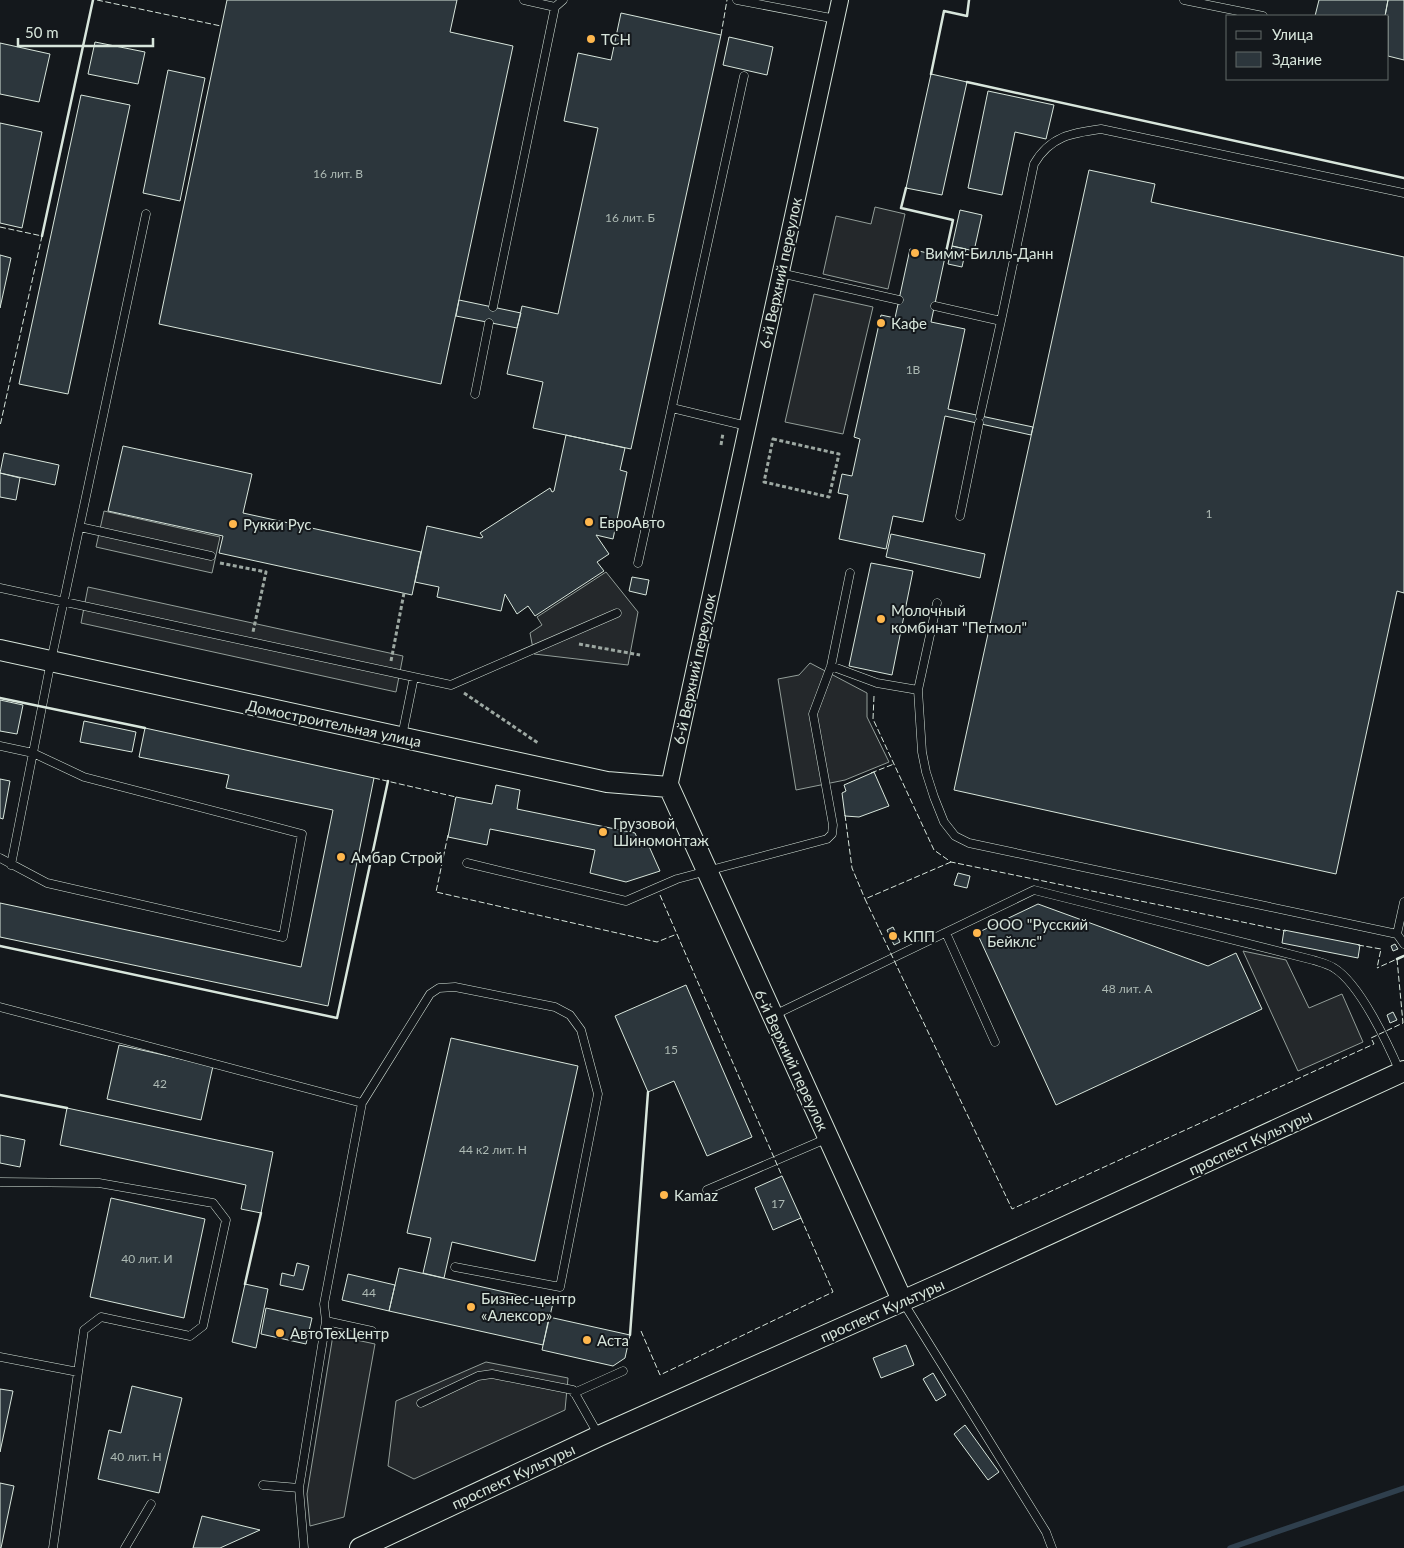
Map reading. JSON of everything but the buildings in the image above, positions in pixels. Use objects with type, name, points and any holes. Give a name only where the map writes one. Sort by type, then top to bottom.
[{"type":"street","name":"6-й Верхний переулок","points":[[840,0],[669,787],[902,1300]]},
{"type":"street","name":"Домостроительная улица","points":[[0,650],[607,782],[669,787]]},
{"type":"street","name":"проспект Культуры","points":[[360,1548],[599,1436],[1402,1072]]},
{"type":"lane","points":[[524,0],[555,6]]},
{"type":"lane","points":[[493,307],[555,6],[563,0]]},
{"type":"lane","points":[[737,0],[836,18]]},
{"type":"lane","points":[[1184,0],[1258,15]]},
{"type":"lane","points":[[638,563],[744,76]]},
{"type":"lane","points":[[960,516],[1034,164],[1040,153],[1052,143],[1068,135],[1102,129],[1404,193]]},
{"type":"lane","points":[[11,864],[51,661],[146,214]]},
{"type":"lane","points":[[780,273],[899,300]]},
{"type":"lane","points":[[935,306],[1001,321]]},
{"type":"lane","points":[[475,394],[489,323]]},
{"type":"lane","points":[[672,408],[747,426]]},
{"type":"lane","points":[[80,528],[211,556]]},
{"type":"lane","points":[[466,864],[626,901],[678,879],[826,839],[832,834],[833,826],[813,714],[831,666],[850,573]]},
{"type":"lane","points":[[0,588],[450,685],[617,613]]},
{"type":"lane","points":[[938,603],[918,690],[922,752],[934,797],[944,822],[955,836],[969,843],[1397,934],[1404,944]]},
{"type":"lane","points":[[831,666],[877,683],[918,690]]},
{"type":"lane","points":[[402,738],[414,677]]},
{"type":"lane","points":[[0,746],[33,753],[84,777],[302,834],[283,937],[46,883],[0,858]]},
{"type":"lane","points":[[772,1016],[1034,890],[1313,960],[1335,968],[1353,986],[1382,1033],[1402,1072]]},
{"type":"lane","points":[[1397,934],[1404,902]]},
{"type":"lane","points":[[946,933],[994,1042]]},
{"type":"lane","points":[[304,1548],[299,1488],[326,1322],[324,1304],[362,1102],[430,994],[439,988],[455,987],[555,1007],[570,1015],[581,1030],[598,1094],[560,1287],[455,1267]]},
{"type":"lane","points":[[0,1008],[362,1102]]},
{"type":"lane","points":[[707,1190],[828,1138]]},
{"type":"lane","points":[[0,1182],[99,1183],[213,1203],[226,1220],[203,1326],[190,1336],[101,1316],[84,1330],[53,1548]]},
{"type":"lane","points":[[902,1300],[1046,1532],[1052,1548]]},
{"type":"lane","points":[[326,1322],[372,1331]]},
{"type":"lane","points":[[0,1356],[78,1372]]},
{"type":"lane","points":[[574,1393],[623,1371]]},
{"type":"lane","points":[[421,1402],[486,1374],[570,1389],[599,1436]]},
{"type":"lane","points":[[263,1485],[299,1488]]},
{"type":"lane","points":[[125,1548],[152,1504]]},
{"type":"path","points":[[773,439],[839,454],[829,497],[764,482],[773,439]]},
{"type":"path","points":[[211,556],[220,563],[266,572],[251,642]]},
{"type":"path","points":[[389,671],[404,593]]},
{"type":"path","points":[[556,640],[640,655]]},
{"type":"path","points":[[450,685],[538,743]]},
{"type":"shaded area","points":[[875,207],[905,214],[888,289],[823,274],[836,216],[871,224]]},
{"type":"shaded area","points":[[814,294],[873,307],[843,434],[785,422]]},
{"type":"shaded area","points":[[104,511],[220,537],[212,573],[96,547]]},
{"type":"shaded area","points":[[606,572],[638,612],[628,665],[534,654],[530,633],[542,625],[537,617]]},
{"type":"shaded area","points":[[88,587],[403,656],[396,692],[81,623]]},
{"type":"shaded area","points":[[810,663],[867,693],[867,717],[889,762],[845,780],[796,790],[778,679],[799,675]]},
{"type":"shaded area","points":[[1243,951],[1286,960],[1309,1008],[1342,994],[1363,1042],[1298,1071]]},
{"type":"shaded area","points":[[333,1335],[375,1344],[344,1517],[310,1526],[307,1494]]},
{"type":"shaded area","points":[[486,1362],[568,1378],[565,1410],[414,1479],[388,1466],[396,1401]]},
{"type":"waterway","points":[[1230,1548],[1404,1488]]},
{"type":"fence","points":[[97,0],[221,26]]},
{"type":"fence","points":[[721,35],[727,0]]},
{"type":"fence","points":[[0,227],[42,236],[0,426]]},
{"type":"fence","points":[[874,696],[873,719],[934,850],[951,862],[1286,931]]},
{"type":"fence","points":[[871,773],[894,764]]},
{"type":"fence","points":[[374,778],[456,797],[455,800]]},
{"type":"fence","points":[[845,815],[852,868],[865,899]]},
{"type":"fence","points":[[448,835],[436,892],[657,942],[677,934]]},
{"type":"fence","points":[[951,862],[865,899],[1012,1209],[1374,1044],[1371,1038],[1403,1023],[1397,959],[1377,968]]},
{"type":"fence","points":[[660,895],[782,1176]]},
{"type":"fence","points":[[1358,945],[1381,949],[1377,968]]},
{"type":"fence","points":[[641,1331],[660,1375],[833,1292],[801,1218]]},
{"type":"wall","points":[[42,236],[93,0]]},
{"type":"wall","points":[[931,74],[944,11],[967,16],[969,0]]},
{"type":"wall","points":[[967,82],[1404,178]]},
{"type":"wall","points":[[906,188],[901,208],[953,220],[945,257]]},
{"type":"wall","points":[[0,698],[145,728]]},
{"type":"wall","points":[[0,946],[337,1018],[388,781]]},
{"type":"wall","points":[[1397,959],[1404,956]]},
{"type":"wall","points":[[630,1335],[648,1092]]},
{"type":"wall","points":[[0,1095],[67,1108]]},
{"type":"wall","points":[[245,1284],[261,1213]]},
{"type":"place","name":"ТСН","points":[[591,39]]},
{"type":"place","name":"Вимм-Билль-Данн","points":[[915,253]]},
{"type":"place","name":"Кафе","points":[[881,323]]},
{"type":"place","name":"ЕвроАвто","points":[[589,522]]},
{"type":"place","name":"Рукки Рус","points":[[233,524]]},
{"type":"place","name":"Молочный комбинат \"Петмол\"","points":[[881,619]]},
{"type":"place","name":"Грузовой Шиномонтаж","points":[[603,832]]},
{"type":"place","name":"Амбар Строй","points":[[341,857]]},
{"type":"place","name":"ООО \"Русский Бейклс\"","points":[[977,933]]},
{"type":"place","name":"КПП","points":[[893,936]]},
{"type":"place","name":"Kamaz","points":[[664,1195]]},
{"type":"place","name":"Бизнес-центр «Алексор»","points":[[471,1307]]},
{"type":"place","name":"АвтоТехЦентр","points":[[280,1333]]},
{"type":"place","name":"Аста","points":[[587,1340]]}]
